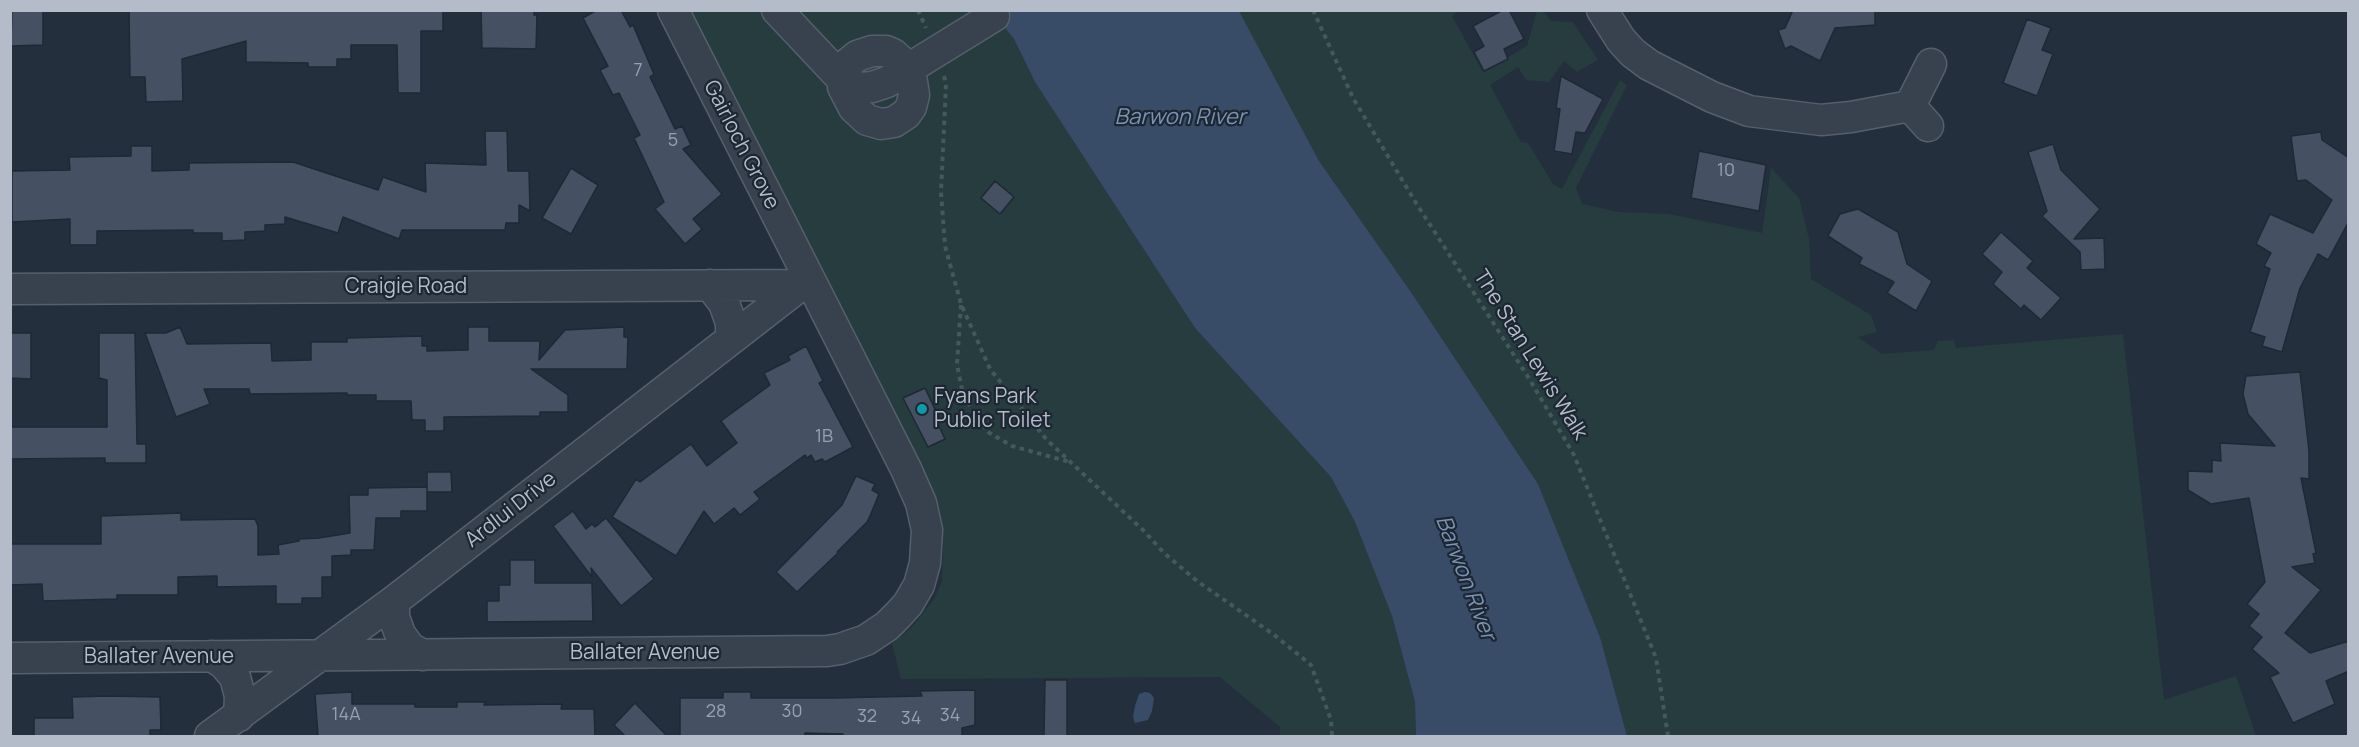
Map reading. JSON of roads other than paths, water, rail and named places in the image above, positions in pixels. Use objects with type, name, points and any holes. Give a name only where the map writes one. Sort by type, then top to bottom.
[{"type":"street","name":"Gairloch Grove","points":[[673,10],[805,282]]},
{"type":"street","points":[[777,10],[842,79],[856,87],[872,87],[907,70],[994,16]]},
{"type":"street","points":[[1602,10],[1621,40],[1649,65],[1712,97],[1749,111],[1821,120],[1919,116],[1931,64]]},
{"type":"street","points":[[842,79],[846,94],[857,112],[871,122],[888,123],[900,119],[911,107],[914,89],[907,70]]},
{"type":"street","name":"Craigie Road","points":[[10,289],[710,285],[805,282]]},
{"type":"street","name":"Ardlui Drive","points":[[210,736],[321,656],[805,282]]},
{"type":"street","name":"Ballater Avenue","points":[[10,658],[827,651],[866,640],[898,615],[908,604],[919,585],[926,556],[927,530],[921,503],[906,469],[805,282]]},
{"type":"street","points":[[710,285],[720,295],[726,307],[731,323],[731,339]]},
{"type":"street","points":[[394,600],[394,616],[400,634],[410,648],[423,655]]},
{"type":"street","points":[[212,656],[224,664],[235,677],[240,696],[239,716]]},
{"type":"water","name":"Barwon River","points":[[991,11],[1239,11],[1319,161],[1413,295],[1538,484],[1600,637],[1627,736],[1416,736],[1415,702],[1392,616],[1355,522],[1331,477],[1195,328],[1035,82],[1014,39]]},
{"type":"water","points":[[1150,693],[1154,698],[1152,711],[1148,720],[1135,723],[1133,717],[1135,706],[1139,694]]},
{"type":"place","name":"Fyans Park Public Toilet","points":[[922,409]]}]
